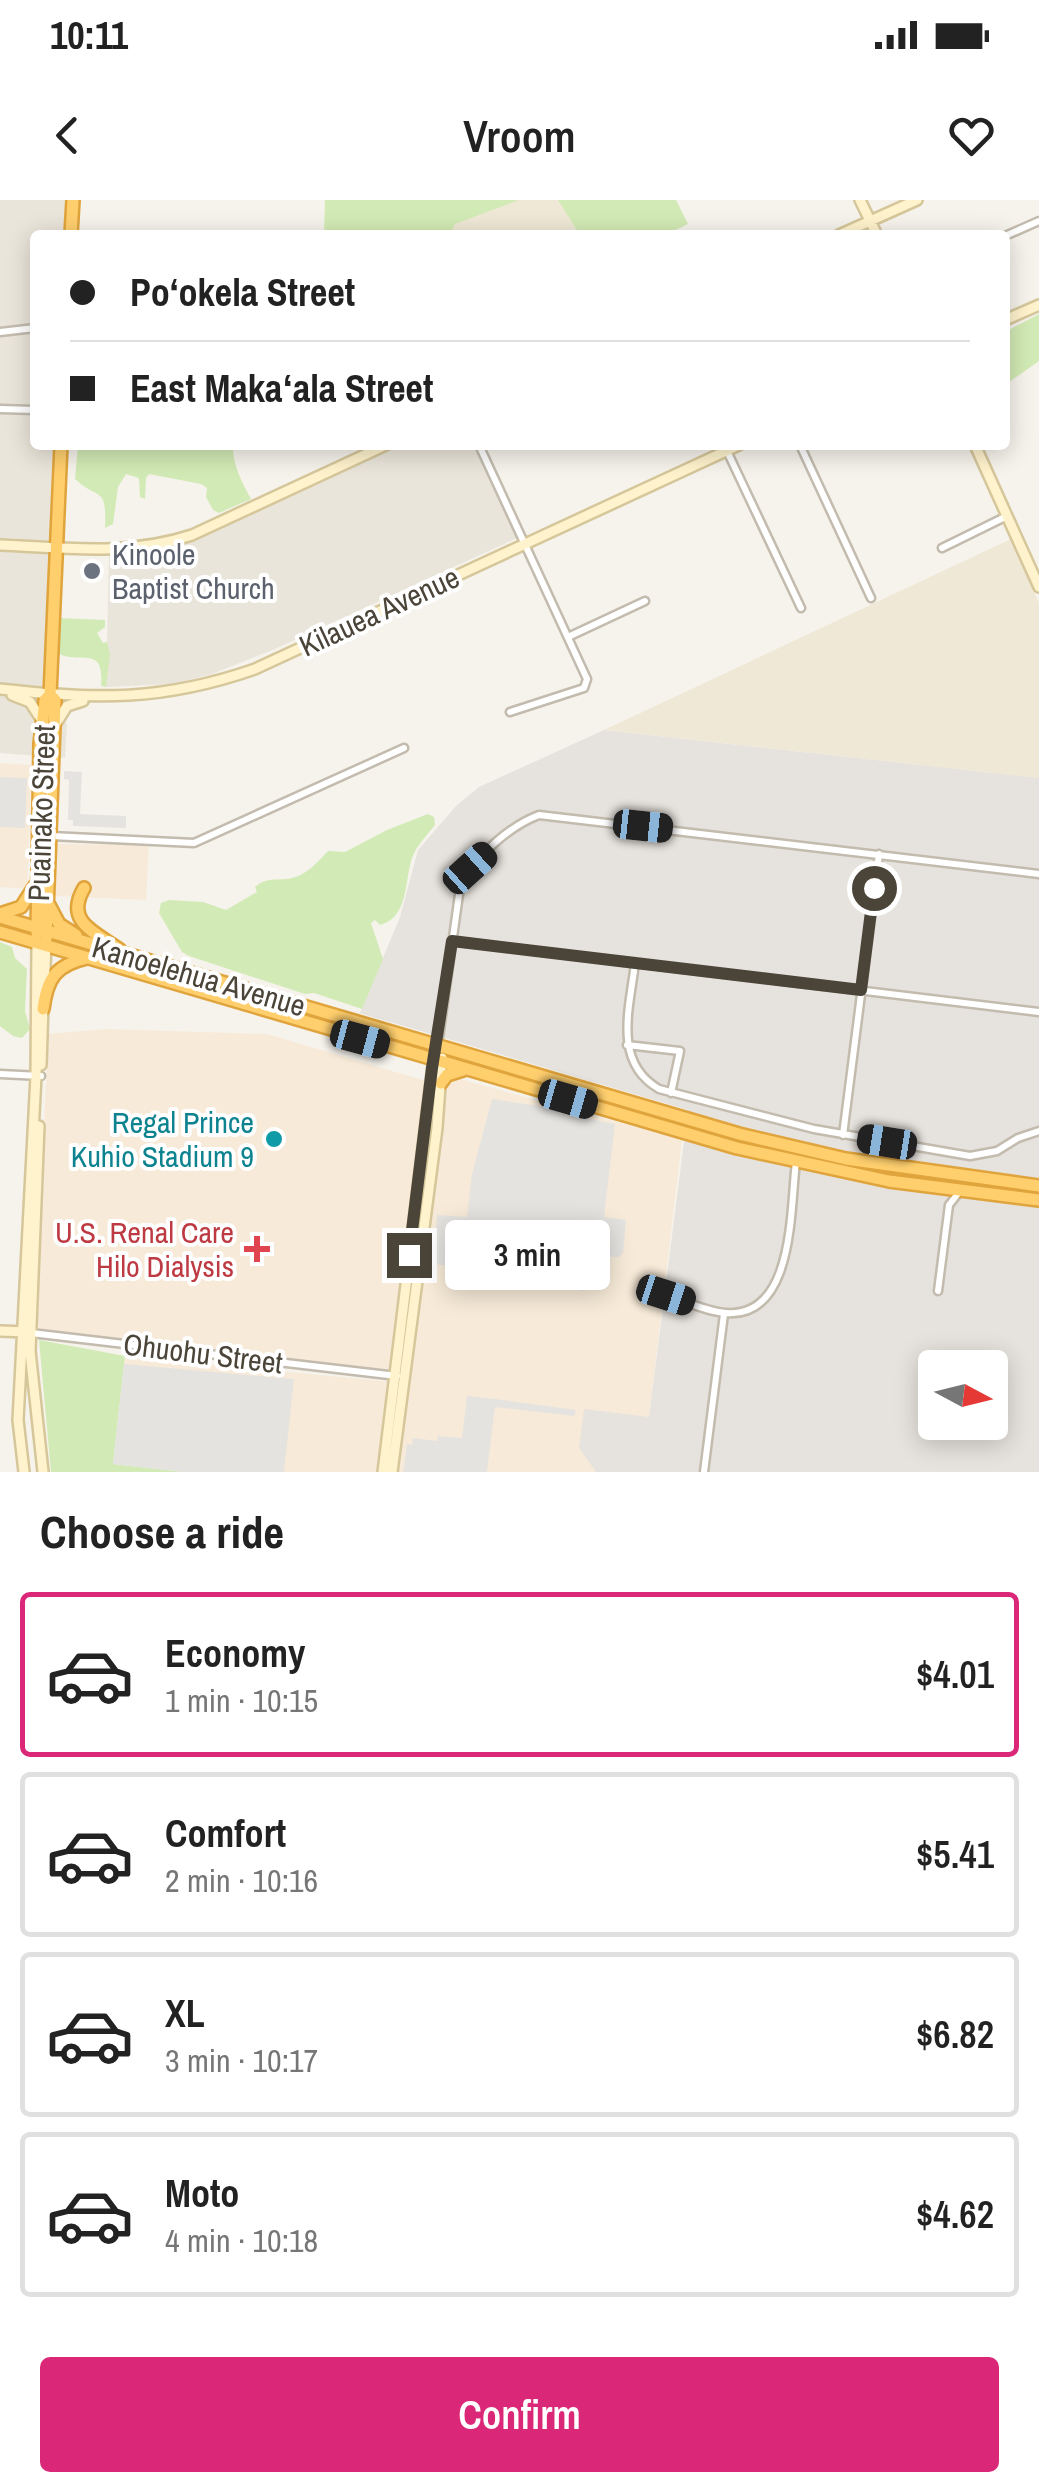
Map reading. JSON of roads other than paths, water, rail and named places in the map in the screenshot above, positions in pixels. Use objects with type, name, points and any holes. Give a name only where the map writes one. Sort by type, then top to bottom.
[{"type":"highway","points":[[71,230],[73,200]]},
{"type":"highway","name":"Puainako Street","points":[[42,936],[47,892],[44,836],[48,726],[54,700],[50,695],[61,450]]},
{"type":"highway","name":"Puainako Street","points":[[42,936],[38,881],[44,836]]},
{"type":"highway","points":[[0,915],[21,906],[38,881]]},
{"type":"highway","points":[[84,888],[76,901],[79,918],[127,955]]},
{"type":"highway","points":[[47,892],[59,924],[102,948]]},
{"type":"highway","name":"Kanoelehua Avenue","points":[[0,915],[88,957],[796,1163],[935,1188],[1039,1200]]},
{"type":"highway","name":"Kanoelehua Avenue","points":[[0,932],[102,948],[798,1149],[1039,1186]]},
{"type":"highway","points":[[43,1009],[46,986],[53,973],[65,964],[88,957]]},
{"type":"highway","points":[[442,1083],[452,1072],[467,1069]]},
{"type":"street","points":[[860,200],[874,230]]},
{"type":"street","points":[[849,230],[917,200]]},
{"type":"street","points":[[1010,234],[1039,221]]},
{"type":"street","points":[[1010,318],[1039,305]]},
{"type":"street","points":[[0,332],[30,329]]},
{"type":"street","points":[[0,408],[30,410]]},
{"type":"street","points":[[0,545],[120,550],[161,544],[192,534],[375,450]]},
{"type":"street","points":[[482,450],[587,679],[584,688],[510,712]]},
{"type":"street","points":[[727,450],[801,608]]},
{"type":"street","name":"Kilauea Avenue","points":[[0,690],[120,698],[199,688],[255,668],[727,450]]},
{"type":"street","points":[[802,450],[871,598]]},
{"type":"street","points":[[976,450],[1036,569],[1039,587]]},
{"type":"street","points":[[942,548],[1007,516]]},
{"type":"street","points":[[568,637],[645,601]]},
{"type":"street","points":[[0,690],[30,702],[48,726],[73,703],[120,698]]},
{"type":"street","points":[[44,836],[194,843],[404,748]]},
{"type":"street","points":[[392,1472],[425,1120],[438,1060],[458,895],[470,868],[509,832],[538,815],[1039,874]]},
{"type":"street","points":[[843,1135],[879,854]]},
{"type":"street","name":"Puainako Street","points":[[38,1076],[43,1009],[42,936]]},
{"type":"street","name":"Puainako Street","points":[[24,1472],[18,1433],[27,1332],[42,936]]},
{"type":"street","points":[[452,941],[1039,1012]]},
{"type":"street","points":[[635,963],[627,1045],[632,1063],[644,1078],[671,1092],[843,1135],[978,1156],[997,1152],[1018,1138],[1039,1132]]},
{"type":"street","points":[[627,1045],[680,1051],[671,1092]]},
{"type":"street","points":[[382,1472],[401,1377],[442,1083],[438,1060]]},
{"type":"street","points":[[0,1074],[38,1076]]},
{"type":"street","points":[[666,1295],[724,1314],[752,1309],[769,1296],[782,1268],[798,1149]]},
{"type":"street","points":[[935,1188],[948,1205],[938,1291]]},
{"type":"street","points":[[948,1205],[961,1191]]},
{"type":"street","points":[[704,1472],[724,1314]]},
{"type":"street","name":"Ohuohu Street","points":[[0,1331],[401,1377]]},
{"type":"street","name":"Puainako Street","points":[[27,1332],[43,1472]]},
{"type":"place","name":"Kinoole Baptist Church","points":[[92,571]]},
{"type":"place","name":"Regal Prince Kuhio Stadium 9","points":[[274,1139]]},
{"type":"place","name":"U.S. Renal Care Hilo Dialysis","points":[[257,1249]]}]
